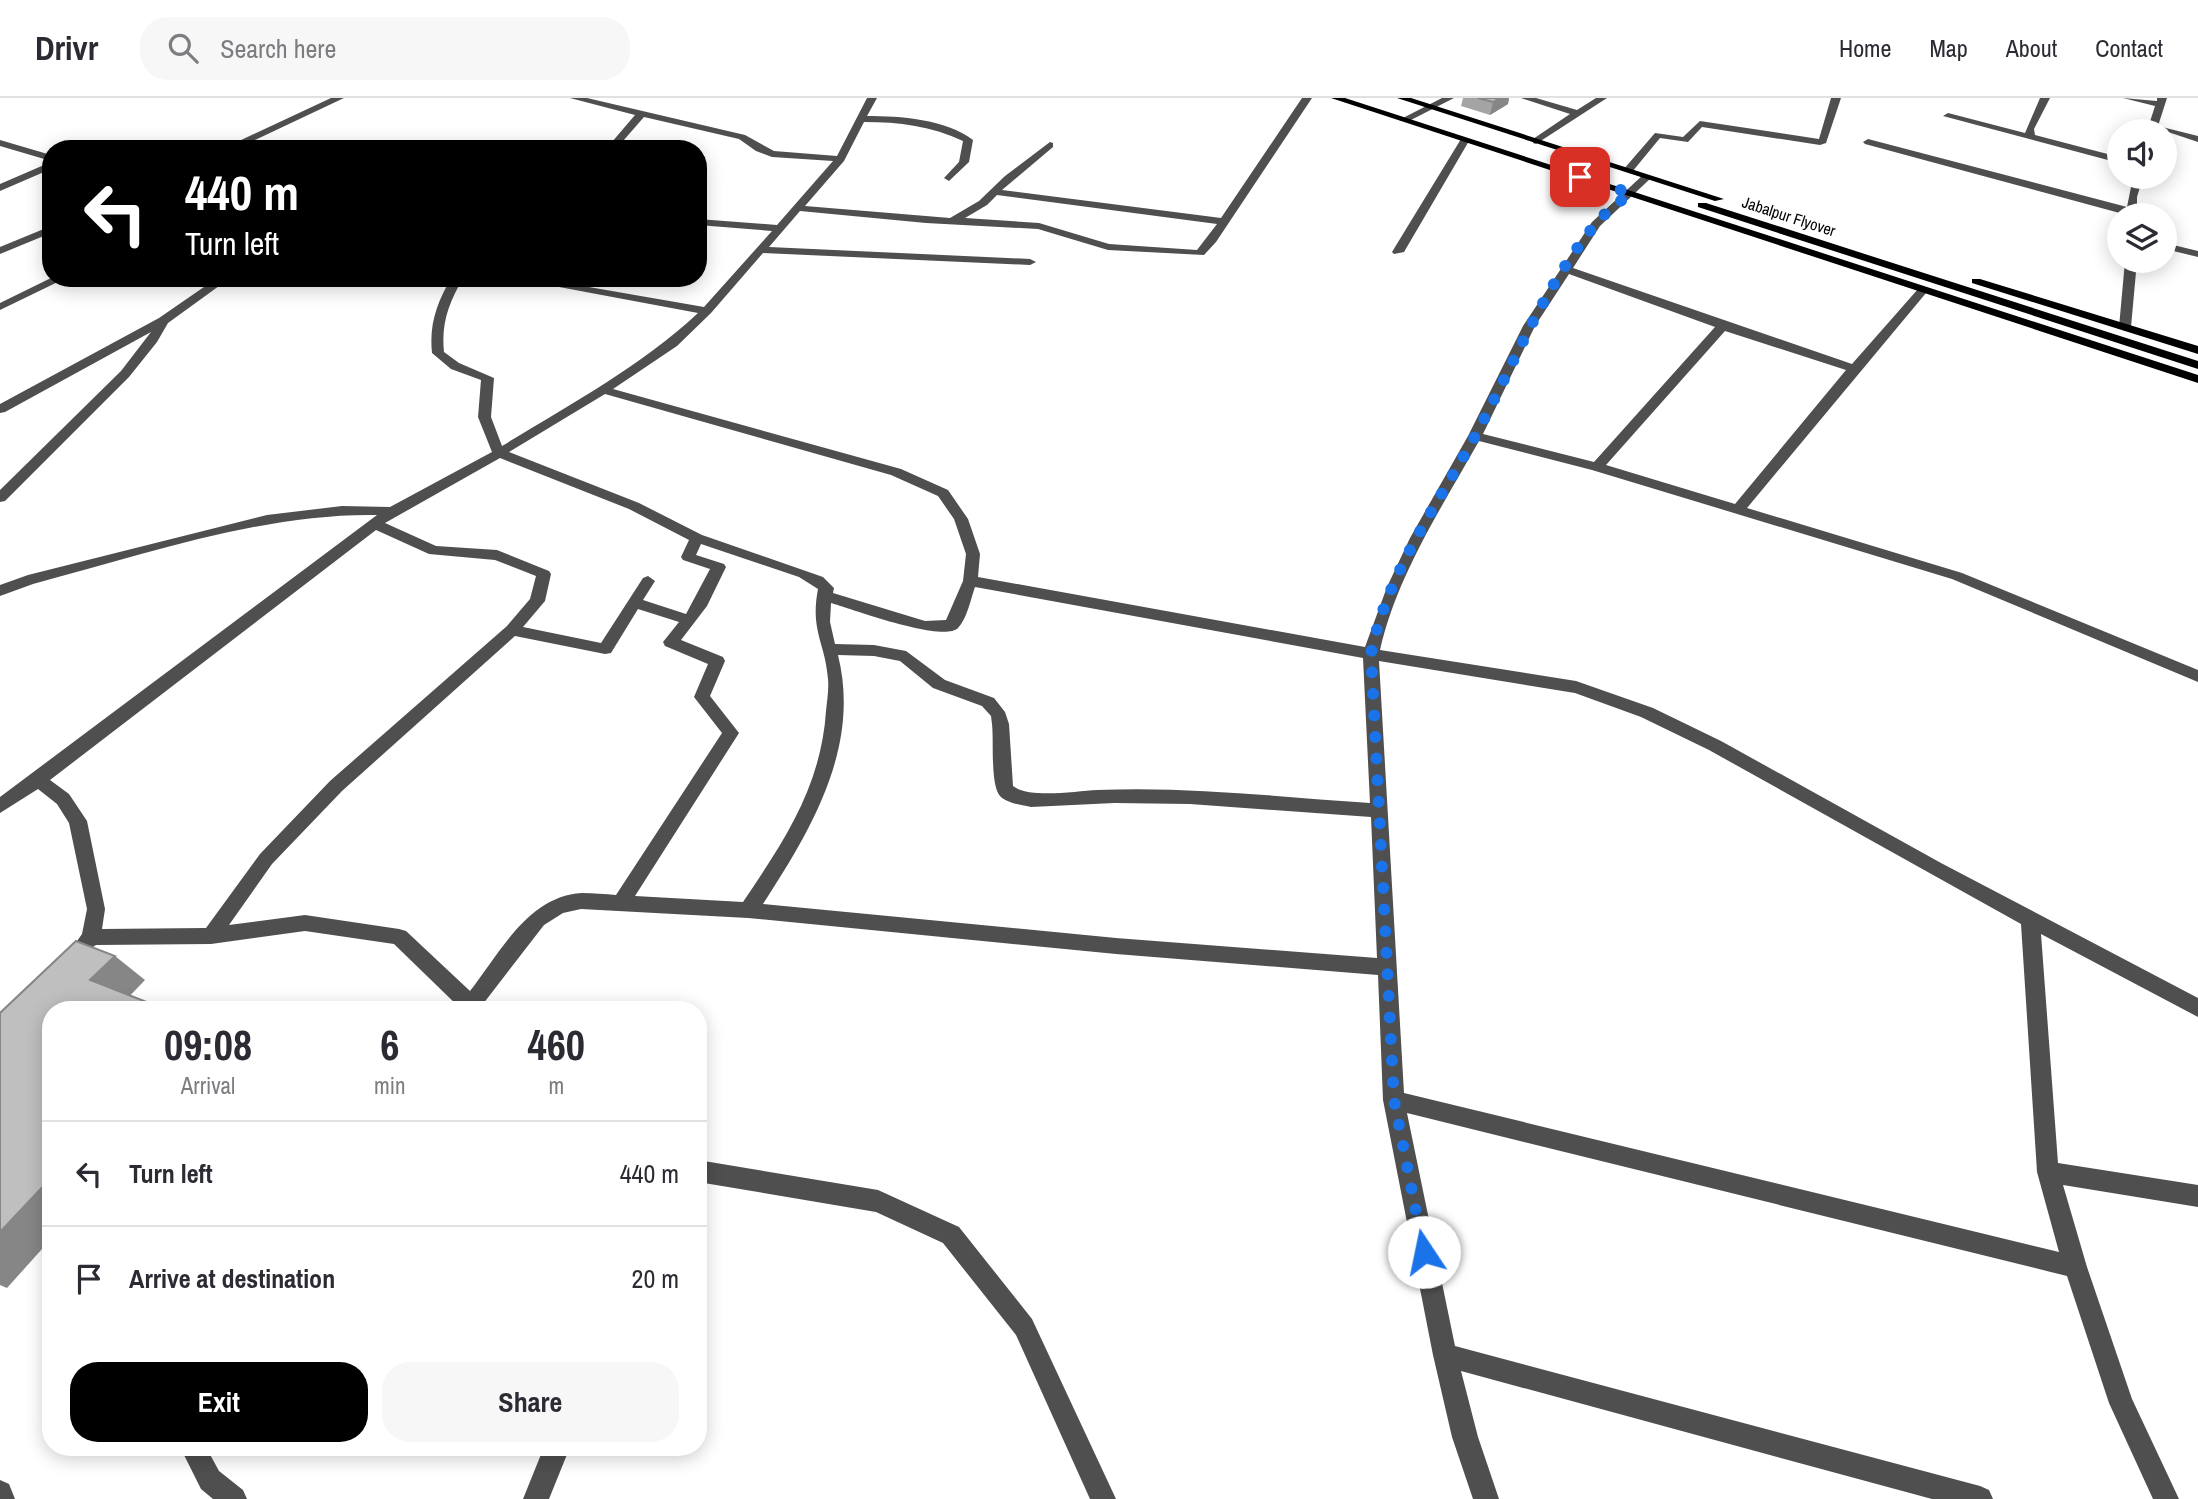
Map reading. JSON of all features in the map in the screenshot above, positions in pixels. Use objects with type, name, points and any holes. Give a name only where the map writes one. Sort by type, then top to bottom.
[{"type":"main road","points":[[1336,98],[2198,379]]},
{"type":"main road","name":"Jabalpur Flyover","points":[[1370,98],[2198,365]]},
{"type":"main road","points":[[1402,98],[2198,350]]},
{"type":"street","points":[[247,140],[339,98]]},
{"type":"street","points":[[575,98],[742,137],[772,154],[840,159]]},
{"type":"street","points":[[0,806],[392,512],[499,453],[603,390],[673,343],[707,311],[840,159],[872,98]]},
{"type":"street","points":[[797,208],[1039,226],[1108,247],[1191,254],[1206,249],[1307,98]]},
{"type":"street","points":[[1404,120],[1449,98]]},
{"type":"street","points":[[1526,98],[1579,114]]},
{"type":"street","points":[[1536,141],[1602,98]]},
{"type":"street","points":[[1628,170],[1658,135],[1685,140],[1700,124],[1823,141],[1836,98]]},
{"type":"street","points":[[2030,136],[2029,129],[2045,98]]},
{"type":"street","points":[[2128,98],[2161,101],[2156,119]]},
{"type":"street","points":[[619,140],[642,113]]},
{"type":"street","points":[[1948,116],[2107,157]]},
{"type":"street","points":[[861,119],[882,118],[908,122],[957,133],[968,140],[964,164],[949,178]]},
{"type":"street","points":[[2177,134],[2198,139]]},
{"type":"street","points":[[1398,253],[1464,141]]},
{"type":"street","points":[[1868,142],[2107,207]]},
{"type":"street","points":[[0,143],[42,155]]},
{"type":"street","points":[[953,221],[972,212],[1050,145]]},
{"type":"street","points":[[0,188],[42,169]]},
{"type":"street","points":[[1486,1499],[1465,1437],[1445,1354],[1394,1100],[1371,654],[1394,587],[1417,538],[1475,436],[1529,326],[1596,224],[1647,177]]},
{"type":"street","points":[[994,192],[1224,222]]},
{"type":"street","points":[[707,223],[780,228]]},
{"type":"street","points":[[0,251],[42,233]]},
{"type":"street","points":[[2177,249],[2198,254]]},
{"type":"street","points":[[761,250],[1030,262]]},
{"type":"street","points":[[1564,269],[1854,369]]},
{"type":"street","points":[[2125,327],[2130,273]]},
{"type":"street","points":[[0,307],[42,287]]},
{"type":"street","points":[[0,409],[163,321],[212,287]]},
{"type":"street","points":[[452,287],[434,330],[438,354],[455,366],[488,378],[482,410],[486,429],[499,453],[634,506],[697,538],[818,580],[826,588],[822,622],[836,679],[833,732],[819,788],[797,836],[748,910]]},
{"type":"street","points":[[568,287],[707,311]]},
{"type":"street","points":[[1737,511],[1922,291]]},
{"type":"street","points":[[0,499],[125,374],[153,340],[163,321]]},
{"type":"street","points":[[1597,467],[1723,326]]},
{"type":"street","points":[[603,390],[896,472],[943,493],[961,519],[973,554],[970,581],[952,625],[940,628],[925,626],[825,597]]},
{"type":"street","points":[[1475,436],[1597,467],[1956,576],[2198,676]]},
{"type":"street","points":[[0,591],[28,580],[267,519],[342,510],[392,512]]},
{"type":"street","points":[[211,936],[266,859],[336,786],[512,631],[537,601],[544,574],[497,555],[434,551],[376,524]]},
{"type":"street","points":[[620,904],[731,733],[702,697],[717,661],[671,642],[702,602],[719,567],[688,557],[697,538]]},
{"type":"street","points":[[512,631],[606,649],[648,581]]},
{"type":"street","points":[[970,581],[1371,654],[1576,687],[1608,697],[1675,724],[2029,921],[2198,1008]]},
{"type":"street","points":[[635,603],[689,620]]},
{"type":"street","points":[[830,649],[882,651],[903,656],[937,683],[973,694],[987,702],[998,716],[1005,751],[1002,783],[1006,792],[1018,798],[1190,797],[1379,811]]},
{"type":"street","points":[[38,780],[63,799],[78,821],[96,909],[91,937],[76,954]]},
{"type":"street","points":[[477,1001],[537,919],[558,905],[581,901],[748,910],[1116,946],[1387,967]]},
{"type":"street","points":[[2029,921],[2048,1172],[2075,1267],[2121,1403],[2166,1499]]},
{"type":"street","points":[[91,937],[211,936],[305,923],[399,937],[467,1001]]},
{"type":"street","points":[[1394,1100],[2075,1267]]},
{"type":"street","points":[[707,1172],[878,1201],[951,1235],[1024,1327],[1104,1499]]},
{"type":"street","points":[[2048,1172],[2198,1196]]},
{"type":"street","points":[[1445,1354],[1980,1499]]},
{"type":"street","points":[[197,1456],[210,1480],[234,1499]]},
{"type":"street","points":[[536,1499],[553,1456]]},
{"type":"street","points":[[0,1493],[2,1499]]},
{"type":"building","points":[[1478,98],[1500,98],[1493,102]]},
{"type":"building","points":[[76,941],[115,956],[90,980],[144,1001],[42,1001],[42,1188],[0,1232],[0,1013]]},
{"type":"route","points":[[1424,1252],[1394,1100],[1371,654],[1394,587],[1417,538],[1475,436],[1529,326],[1596,224],[1630,193],[1580,177]]}]
